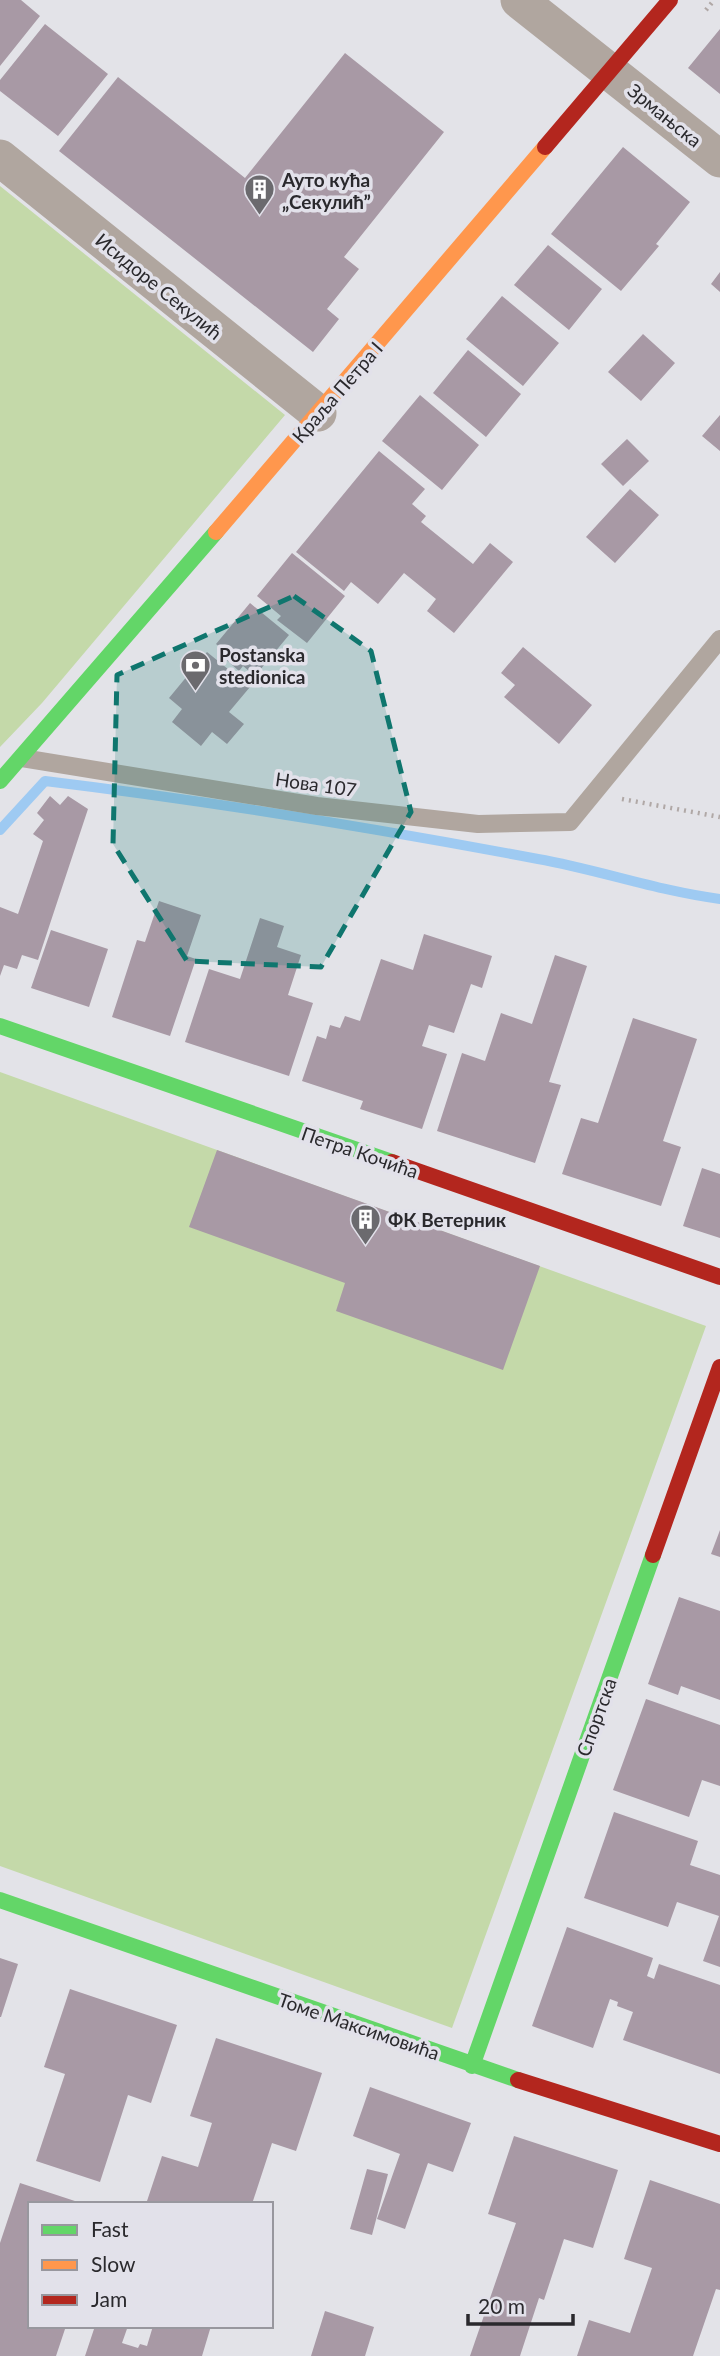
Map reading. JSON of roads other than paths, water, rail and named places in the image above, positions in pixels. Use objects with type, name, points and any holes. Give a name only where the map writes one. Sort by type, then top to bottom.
[{"type":"street","name":"Зрмањска","points":[[519,0],[720,159]]},
{"type":"street","name":"Краља Петра I","points":[[0,780],[22,758],[670,0]]},
{"type":"street","name":"Исидоре Секулић","points":[[0,158],[318,413]]},
{"type":"street","name":"Петра Кочића","points":[[0,1026],[720,1277]]},
{"type":"street","name":"Спортска","points":[[472,2066],[720,1367]]},
{"type":"street","name":"Томе Максимовића","points":[[0,1900],[472,2066],[720,2144]]},
{"type":"lane","name":"Нова 107","points":[[22,758],[317,806],[478,824],[570,822],[720,639]]},
{"type":"waterway","points":[[0,830],[45,781],[230,806],[415,837],[561,864],[720,899]]},
{"type":"place","name":"Ауто кућа „Секулић”","points":[[259,217]]},
{"type":"place","name":"Postanska stedionica","points":[[196,692]]},
{"type":"place","name":"ФК Ветерник","points":[[365,1246]]}]
